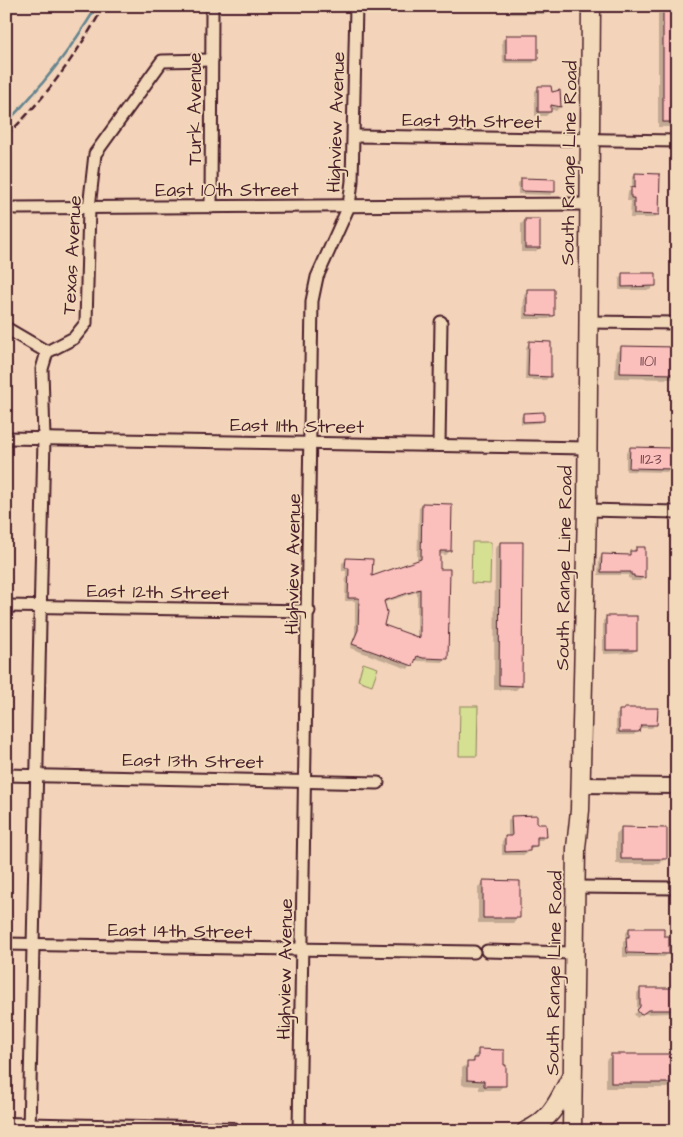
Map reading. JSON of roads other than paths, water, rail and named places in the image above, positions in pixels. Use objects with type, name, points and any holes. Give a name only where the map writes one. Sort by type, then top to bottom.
[{"type":"main road","name":"South Range Line Road","points":[[572,1131],[574,953],[587,510],[591,6]]},
{"type":"main road","points":[[526,1131],[547,1118],[555,1107],[572,1074]]},
{"type":"main road","points":[[6,1126],[29,1129],[234,1131]]},
{"type":"street","name":"Highview Avenue","points":[[299,1131],[312,300],[317,277],[349,206],[354,136],[356,6]]},
{"type":"street","name":"Turk Avenue","points":[[211,207],[212,11]]},
{"type":"street","name":"Texas Avenue","points":[[47,352],[74,338],[86,323],[90,208],[95,154],[162,61],[212,60]]},
{"type":"street","name":"East 9th Street","points":[[354,136],[590,139]]},
{"type":"street","points":[[590,139],[677,141]]},
{"type":"street","name":"East 10th Street","points":[[15,208],[589,204]]},
{"type":"street","points":[[439,445],[441,322]]},
{"type":"street","points":[[588,322],[677,324]]},
{"type":"street","points":[[6,328],[47,352],[42,369],[44,438],[29,1129]]},
{"type":"street","name":"East 11th Street","points":[[6,438],[587,448]]},
{"type":"street","points":[[587,510],[677,512]]},
{"type":"street","name":"East 12th Street","points":[[6,606],[308,611]]},
{"type":"street","name":"East 13th Street","points":[[6,775],[378,783]]},
{"type":"street","points":[[580,785],[677,786]]},
{"type":"street","points":[[576,887],[677,888]]},
{"type":"street","name":"East 14th Street","points":[[6,944],[474,952]]},
{"type":"street","points":[[486,951],[574,953]]},
{"type":"waterway","points":[[6,123],[55,68],[97,6]]},
{"type":"railway","points":[[6,136],[60,75],[104,6]]}]
